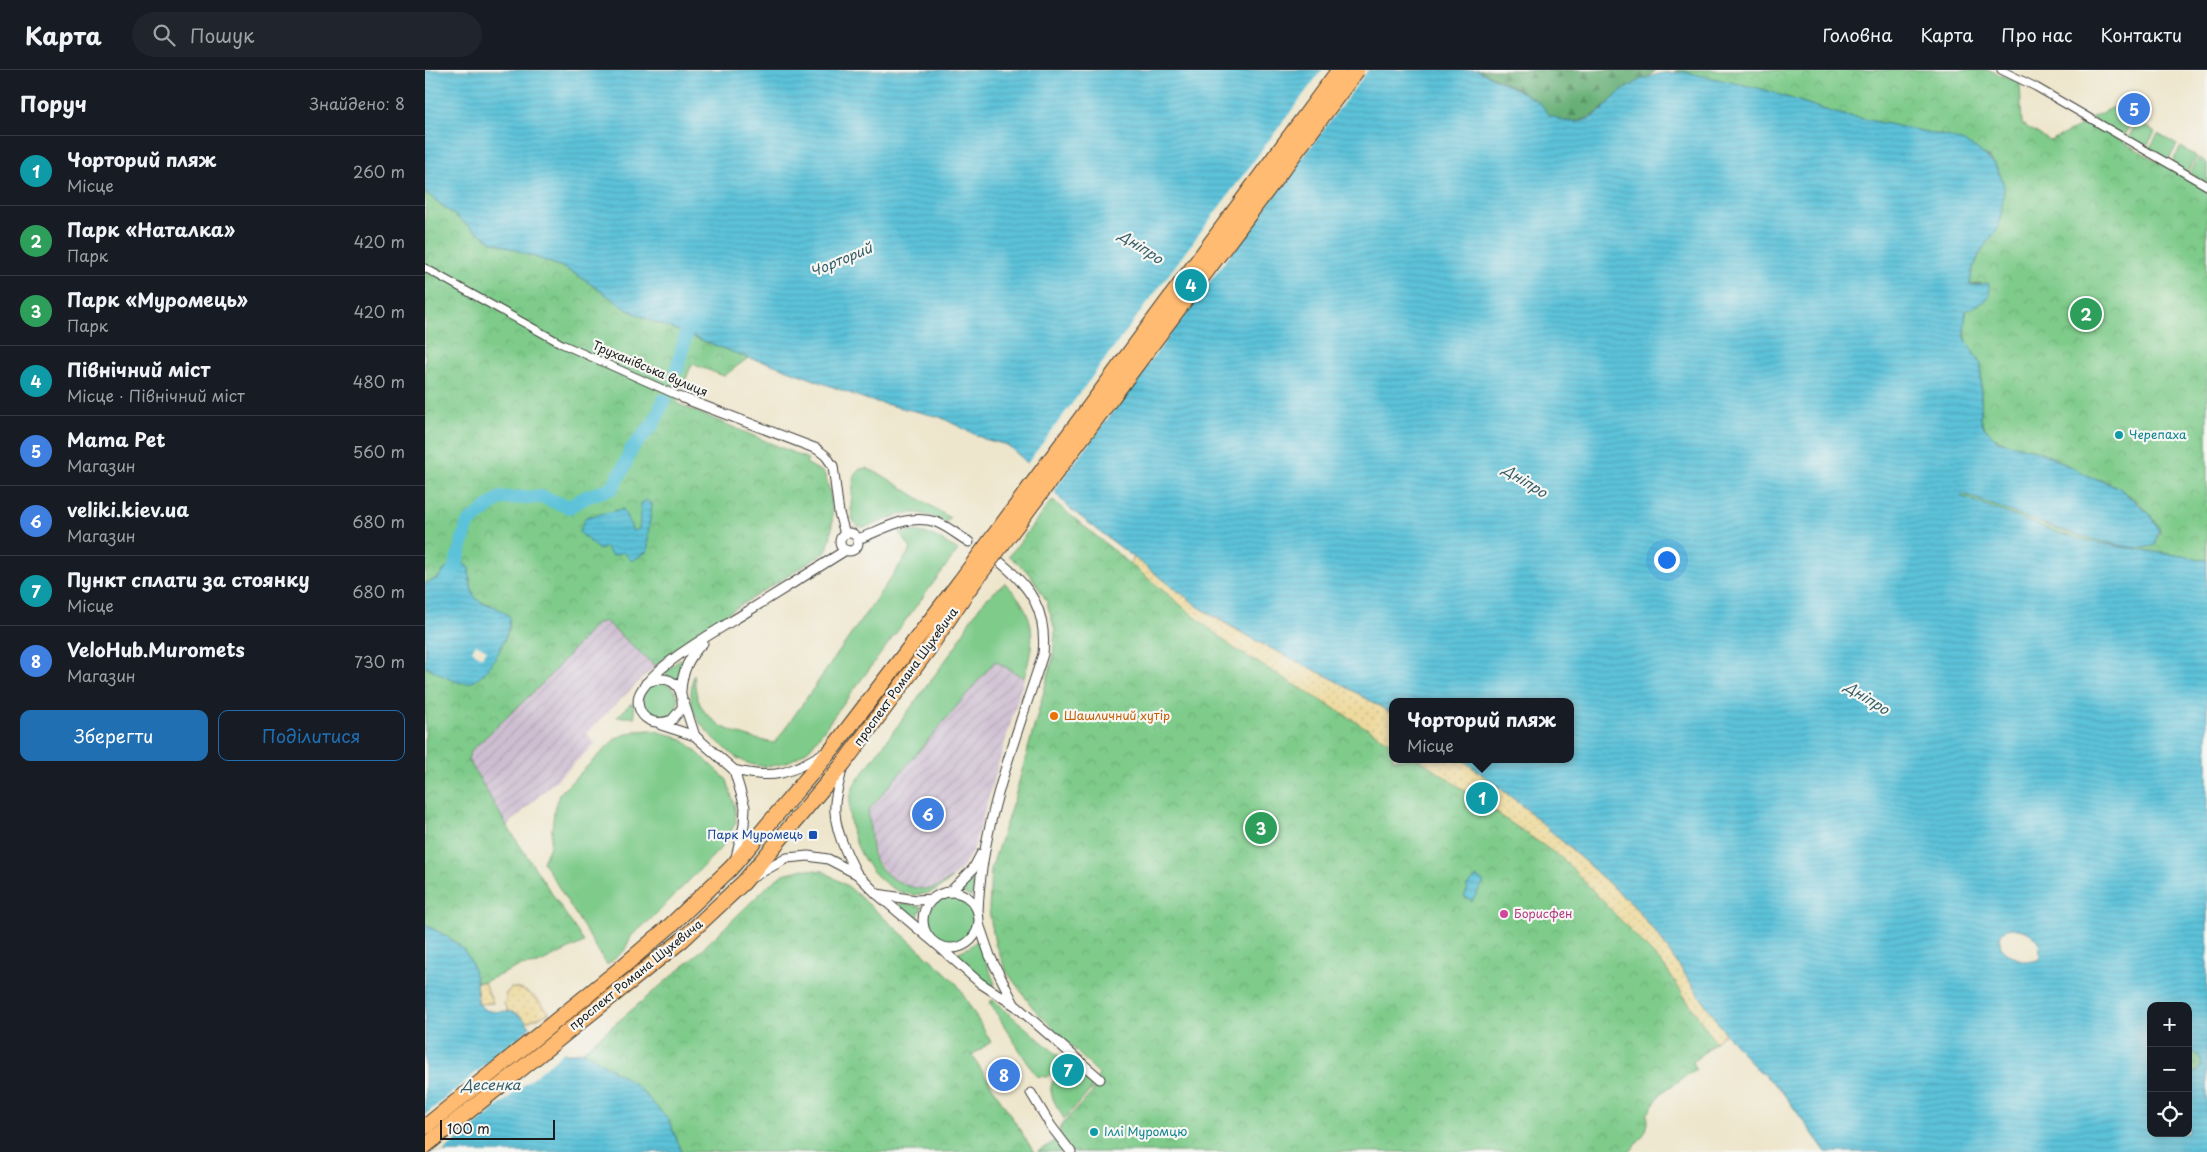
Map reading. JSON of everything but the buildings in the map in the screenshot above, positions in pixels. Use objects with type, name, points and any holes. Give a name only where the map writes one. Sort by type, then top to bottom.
[{"type":"main road","points":[[963,587],[1339,70]]},
{"type":"main road","points":[[963,587],[1357,70]]},
{"type":"main road","name":"проспект Романа Шухевича","points":[[425,1146],[626,974],[671,925],[731,868],[833,748],[963,587]]},
{"type":"main road","name":"проспект Романа Шухевича","points":[[425,1127],[626,974],[682,940],[744,882],[843,764],[927,651],[963,587]]},
{"type":"street","points":[[2001,70],[2035,87],[2207,186]]},
{"type":"street","name":"Труханівська вулиця","points":[[425,268],[562,344],[683,398],[817,449],[826,456],[833,466],[839,513],[845,534]]},
{"type":"street","points":[[833,748],[799,768],[782,774],[766,776],[734,770],[695,736],[648,720],[641,714],[638,704],[639,693],[646,683],[671,662],[714,632],[846,550],[855,548],[858,539],[899,522],[922,519],[937,522],[969,542]]},
{"type":"street","points":[[846,550],[840,542],[845,534],[853,534],[858,539]]},
{"type":"street","points":[[1000,562],[1016,575],[1037,605],[1045,637],[1043,654],[1004,776],[985,847],[979,882],[979,924],[990,956],[1016,1006]]},
{"type":"street","points":[[656,723],[672,720],[679,713],[682,695],[681,679],[688,662],[698,648],[714,632]]},
{"type":"street","points":[[646,683],[657,679],[667,679],[674,683],[682,695],[695,736]]},
{"type":"street","points":[[843,764],[835,803],[836,816],[846,851],[857,874]]},
{"type":"street","points":[[731,868],[740,844],[745,807],[734,770]]},
{"type":"street","points":[[877,894],[916,900],[933,898],[950,892],[973,869],[985,847]]},
{"type":"street","points":[[744,882],[787,858],[808,856],[828,859],[857,874],[877,894],[980,983],[1016,1006],[1101,1079]]},
{"type":"street","points":[[950,892],[967,897],[974,904],[978,912]]},
{"type":"street","points":[[933,898],[924,913],[925,930],[933,941],[953,948],[962,946],[975,934],[979,924]]},
{"type":"street","points":[[1031,1093],[1051,1126],[1071,1152]]},
{"type":"shaded area","points":[[605,621],[655,666],[586,733],[595,744],[507,826],[468,759],[471,751],[546,680],[596,624]]},
{"type":"shaded area","points":[[995,661],[1024,678],[973,850],[964,866],[952,878],[934,888],[917,888],[901,884],[887,874],[874,858],[868,811]]},
{"type":"green space","points":[[1477,70],[1655,71],[1648,77],[1623,90],[1597,113],[1584,119],[1568,121],[1552,117],[1531,97]]},
{"type":"green space","points":[[1676,70],[1989,70],[2020,83],[2022,124],[2050,141],[2089,122],[2207,190],[2207,560],[2098,543],[2061,534],[1960,496],[1963,494],[2062,531],[2099,540],[2147,548],[2160,534],[2158,526],[2147,511],[2123,491],[2041,452],[1998,440],[1985,428],[1981,419],[1981,365],[1967,342],[1964,327],[1966,311],[1980,283],[1970,284],[1972,271],[1981,251],[1996,230],[2001,215],[2003,181],[1990,158],[1950,137],[1835,113],[1762,89],[1676,72]]},
{"type":"green space","points":[[2114,107],[2134,120],[2124,137],[2090,118]]},
{"type":"green space","points":[[2138,122],[2155,132],[2145,149],[2127,139]]},
{"type":"green space","points":[[2158,134],[2177,145],[2167,162],[2148,151]]},
{"type":"green space","points":[[2181,147],[2197,157],[2187,173],[2171,164]]},
{"type":"green space","points":[[2199,158],[2207,163],[2207,183],[2189,174]]},
{"type":"green space","points":[[425,192],[491,241],[562,267],[579,276],[628,310],[647,319],[748,358],[724,376],[692,364],[676,403],[808,459],[806,463],[824,473],[830,492],[832,512],[831,533],[826,552],[691,636],[655,666],[605,621],[596,624],[546,680],[471,751],[468,759],[507,826],[584,942],[538,964],[520,966],[484,982],[476,982],[470,960],[460,946],[445,935],[425,925],[425,666],[431,669],[482,676],[495,658],[510,627],[498,610],[474,596],[470,580],[444,570],[438,578],[425,584]]},
{"type":"green space","points":[[866,468],[882,475],[950,518],[947,522],[924,514],[909,513],[872,525],[862,527],[856,524],[852,518],[851,510],[855,474],[860,469]]},
{"type":"green space","points":[[1052,500],[1232,647],[1389,742],[1389,763],[1425,763],[1563,859],[1664,966],[1715,1042],[1693,1062],[1696,1069],[1661,1093],[1647,1115],[1648,1125],[1646,1130],[1630,1152],[1037,1152],[1055,1141],[1063,1123],[1092,1093],[1099,1074],[1033,1008],[1007,972],[995,944],[989,910],[991,869],[1015,796],[1053,658],[1055,630],[1046,600],[1030,574],[1009,556]]},
{"type":"green space","points":[[916,531],[934,536],[958,550],[811,747],[787,762],[778,765],[759,766],[750,764],[731,754],[706,731],[692,706],[691,696],[694,674],[698,700],[713,720],[743,735],[775,743],[911,549],[900,533]]},
{"type":"green space","points":[[1005,583],[1023,605],[1031,627],[1031,651],[1024,678],[995,661],[868,811],[874,858],[884,872],[909,886],[926,889],[934,888],[952,878],[931,892],[910,894],[891,887],[874,872],[860,853],[852,830],[849,807],[854,785],[956,646],[972,617],[986,599]]},
{"type":"green space","points":[[680,659],[684,661],[679,678],[676,680],[666,675],[666,672]]},
{"type":"green space","points":[[660,683],[673,688],[678,701],[673,714],[660,719],[647,714],[642,701],[647,688]]},
{"type":"green space","points":[[630,704],[633,704],[635,717],[617,717]]},
{"type":"green space","points":[[651,730],[675,736],[687,743],[727,780],[735,808],[736,822],[723,846],[649,921],[632,935],[624,951],[607,965],[543,862],[550,846],[554,812],[559,794],[616,738],[635,731]]},
{"type":"green space","points":[[804,869],[823,871],[849,887],[957,984],[991,1042],[972,1055],[1034,1152],[682,1152],[668,1119],[636,1085],[583,1051],[692,959],[769,885],[783,874]]},
{"type":"green space","points":[[969,880],[974,883],[972,897],[961,892],[961,889]]},
{"type":"green space","points":[[950,898],[963,902],[969,908],[973,921],[969,934],[963,940],[950,944],[937,940],[931,934],[927,921],[931,908],[937,902]]},
{"type":"green space","points":[[902,903],[923,907],[919,912],[917,924],[899,908],[899,905]]},
{"type":"green space","points":[[977,940],[995,984],[990,987],[952,955],[970,947]]},
{"type":"green space","points":[[993,1000],[1061,1058],[1059,1069],[1047,1077],[1036,1076],[989,1002]]},
{"type":"green space","points":[[2192,1052],[2199,1056],[2202,1065],[2198,1071],[2192,1073]]},
{"type":"green space","points":[[1080,1074],[1089,1080],[1091,1090],[1064,1119],[1053,1100],[1052,1085],[1054,1080]]},
{"type":"sand","points":[[1134,557],[1199,607],[1222,622],[1331,678],[1389,712],[1389,748],[1364,751],[1126,574]]},
{"type":"sand","points":[[1403,763],[1467,763],[1523,806],[1634,906],[1660,938],[1725,1033],[1704,1053],[1699,1045]]},
{"type":"sand","points":[[476,982],[484,982],[493,1003],[479,1004]]},
{"type":"sand","points":[[511,988],[528,992],[550,1013],[527,1022],[508,1011],[503,1002],[507,998],[505,994]]},
{"type":"water","name":"Дніпро","points":[[425,70],[1477,70],[1540,103],[1549,115],[1564,121],[1578,122],[1589,119],[1601,111],[1620,92],[1642,79],[1663,73],[1685,72],[1762,89],[1835,113],[1950,137],[1976,148],[1995,164],[2003,181],[2004,189],[1997,230],[1981,251],[1972,271],[1970,284],[1988,283],[1989,295],[1984,302],[1966,311],[1964,334],[1981,365],[1981,419],[1983,426],[1998,441],[2038,451],[2091,477],[2118,487],[2150,514],[2159,529],[2156,544],[2142,547],[2120,545],[2093,539],[2062,530],[1963,494],[1961,496],[2061,534],[2098,543],[2207,560],[2207,1152],[1826,1152],[1780,1089],[1754,1066],[1725,1033],[1660,938],[1634,906],[1523,806],[1467,763],[1574,763],[1574,698],[1389,698],[1389,712],[1331,678],[1262,644],[1199,607],[1069,508],[1022,458],[1007,445],[984,439],[940,417],[868,400],[769,363],[748,358],[647,319],[628,310],[579,276],[562,267],[491,241],[425,192]],"holes":[[[2010,928],[2023,930],[2034,936],[2039,945],[2039,959],[2035,961],[2019,959],[2008,954],[2001,947],[2001,935],[2004,931]]]},
{"type":"water","points":[[647,500],[652,505],[648,551],[632,561],[623,552],[612,556],[606,547],[599,550],[579,532],[586,517],[623,509],[633,531],[639,529],[641,503]]},
{"type":"water","points":[[461,561],[469,568],[470,583],[477,599],[502,611],[510,618],[502,646],[490,666],[483,675],[475,681],[468,683],[451,680],[425,666],[425,584],[438,578],[452,562]]},
{"type":"water","points":[[1476,877],[1484,882],[1472,901],[1464,896],[1468,889],[1466,887]]},
{"type":"water","name":"Десенка","points":[[425,925],[452,940],[465,952],[474,970],[477,999],[483,1008],[519,1015],[541,1040],[551,1048],[563,1053],[583,1051],[636,1085],[668,1119],[682,1152],[425,1152]]},
{"type":"pier","points":[[1322,70],[1368,70],[1054,490],[1056,492],[1054,495],[1026,465]]},
{"type":"pier","points":[[476,644],[487,650],[482,657],[472,651]]},
{"type":"pier","points":[[531,1027],[545,1041],[564,1052],[443,1152],[425,1152],[425,1115]]},
{"type":"waterway","name":"Чорторий","points":[[677,369],[688,326],[697,321]]},
{"type":"waterway","name":"Чорторий","points":[[449,577],[454,570],[468,523],[500,498],[542,497],[569,507],[586,497],[612,488],[632,448],[654,423],[664,400]]},
{"type":"place","name":"Mama Pet","points":[[2134,109]]},
{"type":"place","name":"Північний міст","points":[[1191,285]]},
{"type":"place","name":"Парк «Наталка»","points":[[2086,314]]},
{"type":"place","name":"Черепаха","points":[[2119,435]]},
{"type":"place","name":"Шашличний хутір","points":[[1054,716]]},
{"type":"place","name":"Чорторий пляж","points":[[1482,798]]},
{"type":"place","name":"veliki.kiev.ua","points":[[928,814]]},
{"type":"place","name":"Парк «Муромець»","points":[[1261,828]]},
{"type":"place","name":"Парк Муромець","points":[[813,835]]},
{"type":"place","name":"Борисфен","points":[[1504,914]]},
{"type":"place","name":"Пункт сплати за стоянку","points":[[1068,1070]]},
{"type":"place","name":"VeloHub.Muromets","points":[[1004,1075]]},
{"type":"place","name":"Іллі Муромцю","points":[[1094,1132]]}]
